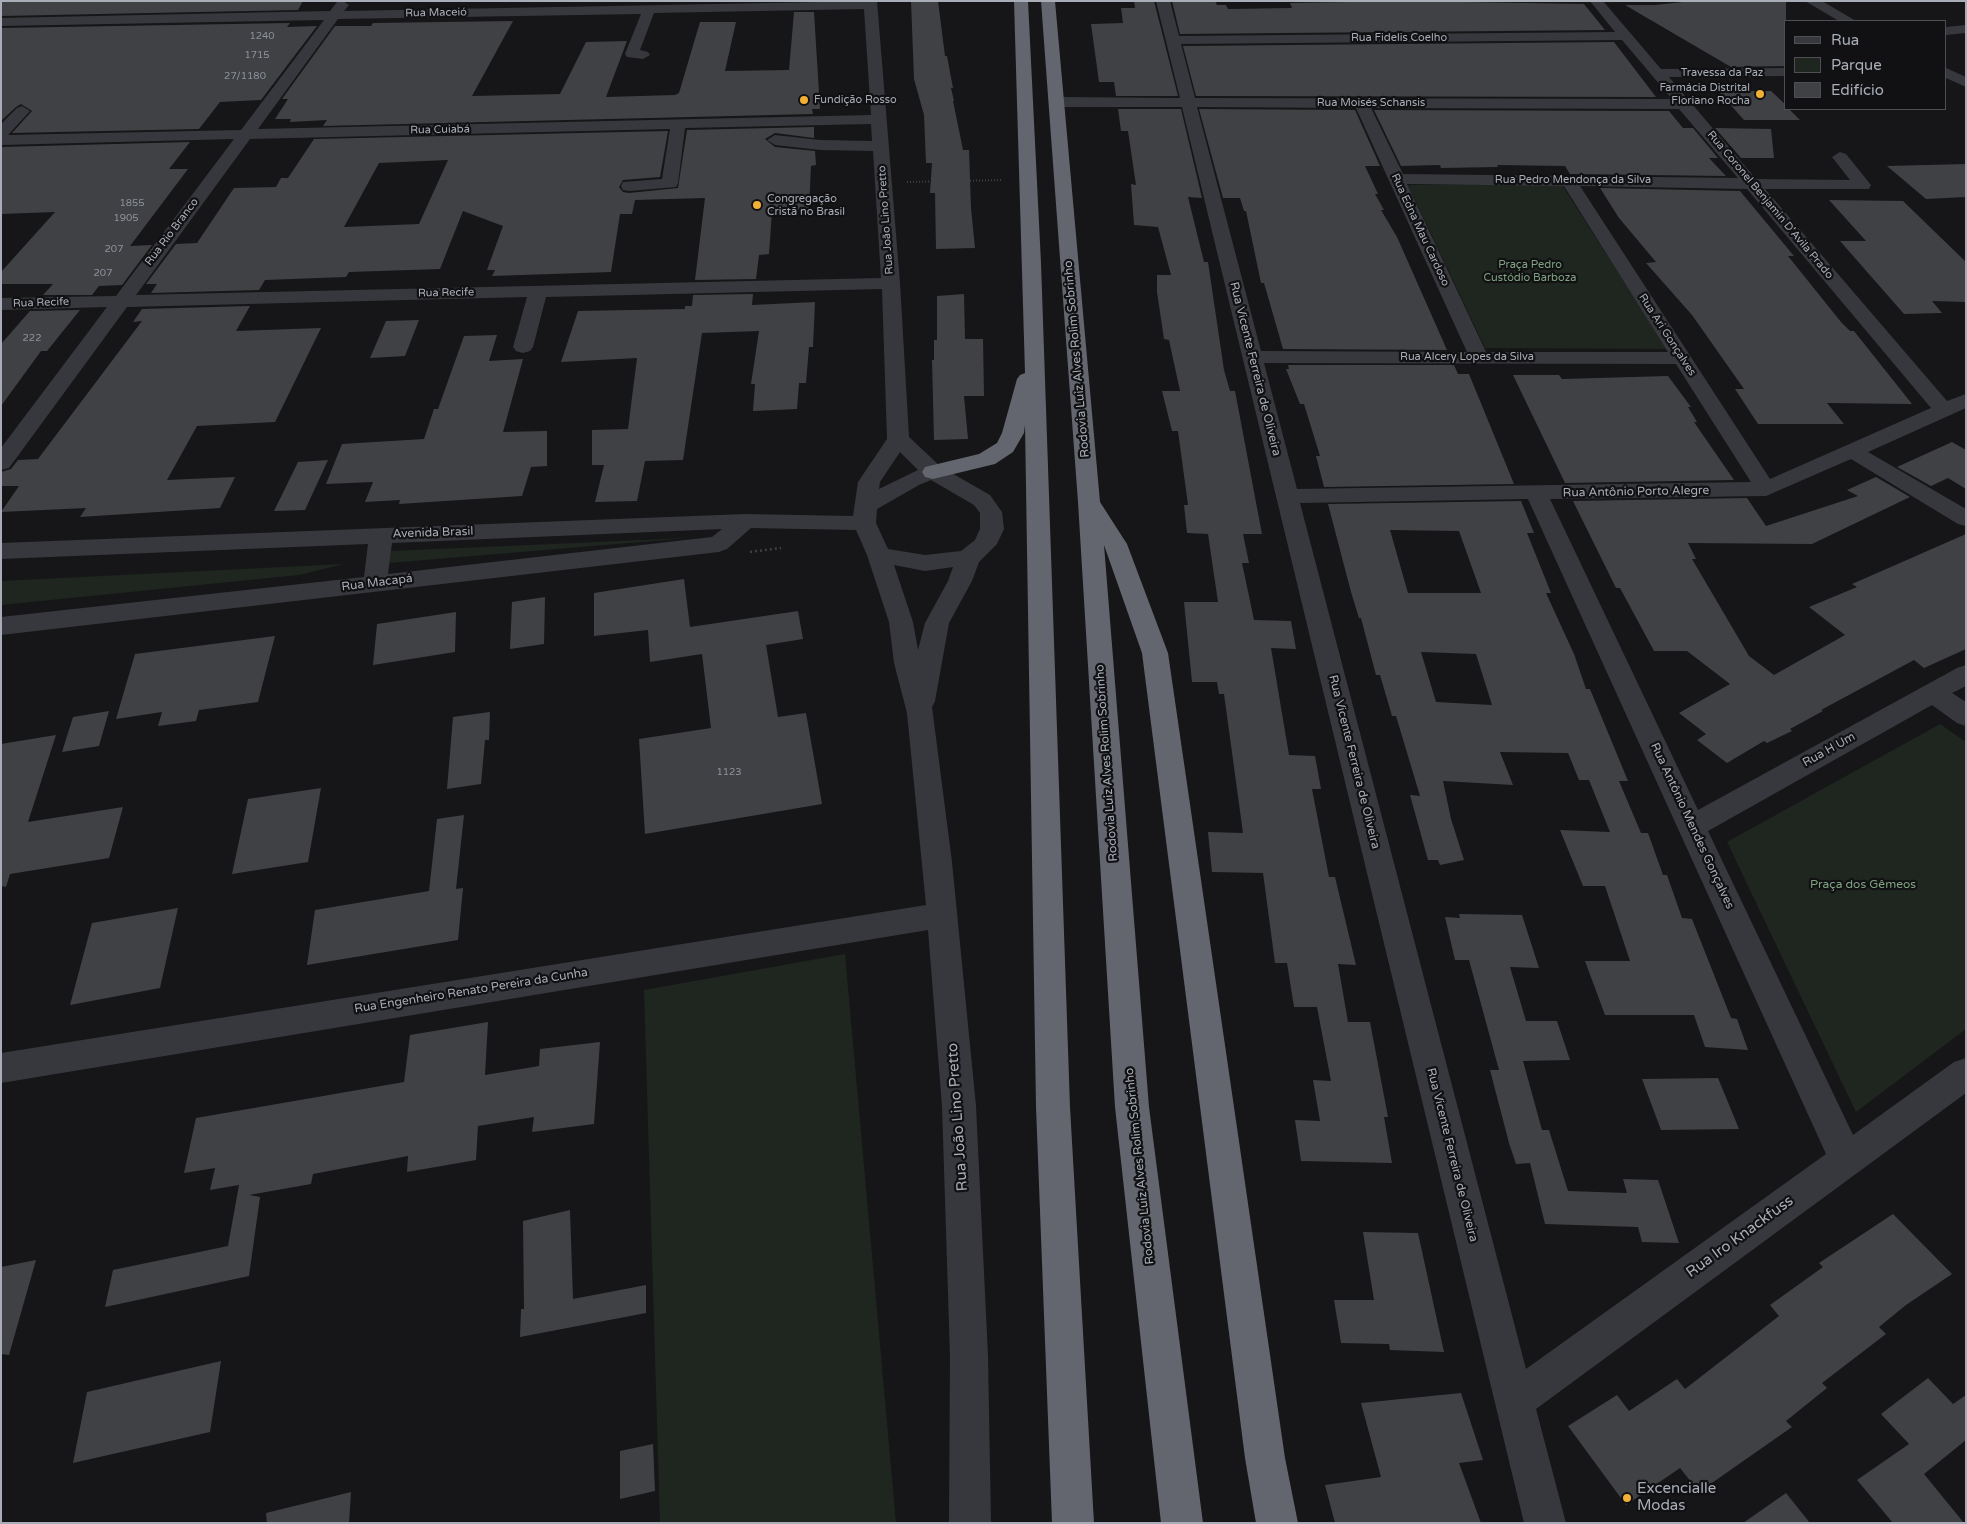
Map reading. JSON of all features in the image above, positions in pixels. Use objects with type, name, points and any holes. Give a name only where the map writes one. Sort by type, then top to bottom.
[{"type":"highway","points":[[1021,1],[1035,361],[1053,1107],[1073,1523]]},
{"type":"highway","name":"Rodovia Luiz Alves Rolim Sobrinho","points":[[1048,1],[1089,502],[1132,1107],[1182,1523]]},
{"type":"highway","points":[[933,472],[987,459],[1005,447],[1013,433],[1020,396],[1035,361]]},
{"type":"highway","points":[[1089,502],[1115,544],[1155,653],[1264,1448],[1277,1523]]},
{"type":"street","name":"Rua Rio Branco","points":[[1,463],[120,300],[344,1]]},
{"type":"street","name":"Rua Vicente Ferreira de Oliveira","points":[[1163,1],[1545,1523]]},
{"type":"street","name":"Rua Coronel Benjamin D'Avila Prado","points":[[1596,1],[1944,410]]},
{"type":"street","points":[[1811,1],[1847,20]]},
{"type":"street","name":"Rua Maceió","points":[[1,22],[870,3]]},
{"type":"street","name":"Rua João Lino Pretto","points":[[870,3],[890,283],[898,439]]},
{"type":"street","points":[[92,20],[104,8]]},
{"type":"street","points":[[643,55],[632,54],[648,9]]},
{"type":"street","points":[[1947,31],[1966,29]]},
{"type":"street","name":"Rua Fidelis Coelho","points":[[1173,40],[1626,36]]},
{"type":"street","name":"Travessa da Paz","points":[[1657,73],[1784,72]]},
{"type":"street","points":[[1947,73],[1966,83]]},
{"type":"street","name":"Rua Moisés Schansis","points":[[1057,102],[1684,104]]},
{"type":"street","name":"Rua Edna Mau Cardoso","points":[[1361,102],[1479,358]]},
{"type":"street","points":[[1,133],[22,111]]},
{"type":"street","name":"Rua Cuiabá","points":[[1,140],[878,119]]},
{"type":"street","points":[[629,186],[670,183],[678,124]]},
{"type":"street","points":[[775,140],[820,145],[880,146]]},
{"type":"street","name":"Rua Pedro Mendonça da Silva","points":[[1396,179],[1751,182],[1863,185],[1840,157]]},
{"type":"street","name":"Rua Ari Gonçalves","points":[[1568,180],[1766,489]]},
{"type":"street","name":"Rua Recife","points":[[1,304],[890,283]]},
{"type":"street","points":[[522,347],[538,291]]},
{"type":"street","name":"Rua Alcery Lopes da Silva","points":[[1252,357],[1682,358]]},
{"type":"street","name":"Rua Antônio Porto Alegre","points":[[1287,496],[1766,489],[1966,400]]},
{"type":"street","points":[[866,514],[869,482],[898,439],[933,472],[982,500],[991,512],[992,529],[985,544],[968,558],[925,563],[879,555]]},
{"type":"street","points":[[1852,451],[1966,519]]},
{"type":"street","points":[[866,514],[911,480],[933,472]]},
{"type":"street","name":"Rua Antônio Mendes Gonçalves","points":[[1536,493],[1847,1160]]},
{"type":"street","name":"Rua João Lino Pretto","points":[[866,514],[901,622],[907,663],[920,713],[942,914],[959,1106],[969,1356],[970,1523]]},
{"type":"street","name":"Avenida Brasil","points":[[1,551],[745,522],[866,514]]},
{"type":"street","name":"Rua Macapá","points":[[1,626],[718,544],[745,522]]},
{"type":"street","points":[[375,583],[381,535]]},
{"type":"street","name":"Rua João Lino Pretto","points":[[920,713],[928,661],[937,623],[960,581],[968,558]]},
{"type":"street","name":"Rua H Um","points":[[1692,827],[1966,674]]},
{"type":"street","points":[[1932,693],[1966,716]]},
{"type":"street","name":"Rua Engenheiro Renato Pereira da Cunha","points":[[1,1068],[942,914]]},
{"type":"street","name":"Rua Iro Knackfuss","points":[[1514,1401],[1966,1074]]},
{"type":"path","points":[[883,183],[1027,179]]},
{"type":"green space","name":"Praça Pedro Custódio Barboza","points":[[1408,185],[1562,185],[1667,349],[1485,348]]},
{"type":"green space","points":[[689,538],[389,563],[391,551]]},
{"type":"green space","points":[[344,564],[299,575],[1,605],[1,581]]},
{"type":"green space","name":"Praça dos Gêmeos","points":[[1940,724],[1966,742],[1966,1029],[1856,1112],[1727,842]]},
{"type":"green space","points":[[845,954],[896,1523],[660,1523],[644,990]]},
{"type":"building","points":[[1,1],[303,1],[298,10],[1,16]]},
{"type":"building","points":[[911,1],[938,1],[945,56],[947,56],[953,88],[951,88],[953,101],[963,150],[969,150],[971,208],[975,248],[936,249],[935,193],[930,193],[932,163],[926,163],[924,115],[914,79]]},
{"type":"building","points":[[1134,1],[1154,1],[1178,96],[1116,96],[1114,82],[1099,82],[1091,24],[1123,23],[1121,8],[1135,8]]},
{"type":"building","points":[[1172,1],[1215,1],[1217,5],[1226,5],[1228,9],[1292,8],[1290,3],[1405,1],[1584,4],[1605,30],[1180,34]]},
{"type":"building","points":[[1692,1],[1786,1],[1784,66],[1731,67],[1625,5],[1655,5]]},
{"type":"building","points":[[794,12],[814,12],[820,109],[812,109],[813,114],[323,126],[327,120],[290,122],[291,119],[275,119],[288,99],[282,99],[335,26],[371,26],[373,23],[513,21],[472,96],[560,94],[586,42],[627,41],[606,97],[675,95],[679,93],[700,22],[736,22],[725,71],[789,70]]},
{"type":"building","points":[[290,23],[287,27],[317,26],[261,100],[220,102],[199,129],[12,133],[32,111],[21,104],[1,121],[1,28]]},
{"type":"building","points":[[1614,42],[1656,97],[1196,96],[1183,46]]},
{"type":"building","points":[[1718,91],[1771,91],[1784,103],[1784,110],[1790,110],[1800,120],[1744,120]]},
{"type":"building","points":[[1118,109],[1181,109],[1202,198],[1188,197],[1204,262],[1208,262],[1224,370],[1230,391],[1235,391],[1262,534],[1243,534],[1249,563],[1242,563],[1254,620],[1291,621],[1296,649],[1271,648],[1289,755],[1315,756],[1321,789],[1312,789],[1329,877],[1335,877],[1356,965],[1338,964],[1348,1022],[1370,1022],[1388,1117],[1384,1117],[1392,1163],[1301,1161],[1295,1120],[1320,1121],[1313,1080],[1331,1081],[1317,1007],[1294,1007],[1287,963],[1275,963],[1263,873],[1212,872],[1208,832],[1243,833],[1224,694],[1219,694],[1217,682],[1192,682],[1184,602],[1218,602],[1208,534],[1187,533],[1184,505],[1188,505],[1178,431],[1172,431],[1162,391],[1180,391],[1169,340],[1164,339],[1157,292],[1157,275],[1171,275],[1158,227],[1134,225],[1131,184],[1136,185],[1128,131],[1121,131]]},
{"type":"building","points":[[1199,109],[1355,110],[1380,166],[1365,166],[1378,194],[1375,194],[1384,210],[1381,210],[1397,237],[1447,350],[1283,349],[1264,283],[1261,283],[1246,211],[1244,211],[1240,198],[1223,198]]},
{"type":"building","points":[[1374,110],[1669,111],[1683,128],[1693,128],[1718,158],[1709,158],[1726,176],[1570,174],[1565,166],[1497,165],[1498,167],[1441,168],[1440,165],[1401,166]]},
{"type":"building","points":[[814,127],[814,138],[775,133],[765,139],[775,147],[815,151],[816,165],[811,166],[809,210],[772,211],[769,254],[759,255],[756,279],[695,280],[705,198],[635,200],[632,214],[620,214],[611,272],[492,276],[495,270],[487,270],[503,226],[463,211],[440,269],[349,272],[346,277],[265,280],[259,290],[151,293],[157,284],[146,284],[176,244],[197,243],[234,188],[276,187],[281,178],[288,178],[314,139],[668,131],[660,177],[623,180],[619,187],[623,192],[629,193],[678,188],[687,130]],"holes":[[[448,160],[419,224],[344,227],[379,163]]]},
{"type":"building","points":[[1715,128],[1771,129],[1774,158],[1741,158]]},
{"type":"building","points":[[190,142],[169,169],[188,169],[130,246],[152,245],[122,285],[99,286],[92,295],[43,295],[53,284],[1,284],[1,272],[55,212],[1,214],[1,147]]},
{"type":"building","points":[[1966,164],[1966,197],[1926,199],[1887,166]]},
{"type":"building","points":[[1600,188],[1740,191],[1794,256],[1788,256],[1841,322],[1850,331],[1854,331],[1912,404],[1827,403],[1844,424],[1758,424],[1735,389],[1744,389],[1692,315],[1646,263],[1656,262],[1619,218]]},
{"type":"building","points":[[1829,200],[1903,201],[1966,262],[1966,302],[1932,301],[1942,313],[1904,314],[1840,241],[1866,241]]},
{"type":"building","points":[[753,294],[752,305],[815,302],[813,347],[809,347],[806,383],[799,383],[797,409],[753,411],[755,384],[751,384],[759,331],[702,333],[683,460],[645,461],[637,501],[595,502],[604,465],[592,465],[592,430],[628,429],[637,358],[561,362],[578,311],[685,309],[685,306],[692,306],[693,295]]},
{"type":"building","points":[[964,294],[965,339],[983,339],[984,396],[964,396],[968,439],[934,440],[932,360],[934,360],[934,340],[937,340],[937,296]]},
{"type":"building","points":[[250,306],[236,331],[321,328],[275,422],[197,426],[167,480],[235,477],[220,508],[80,517],[86,508],[1,512],[19,486],[1,486],[1,472],[11,469],[18,460],[38,459],[142,321],[133,322],[142,309]]},
{"type":"building","points":[[80,310],[47,351],[41,351],[1,406],[1,344],[30,311]]},
{"type":"building","points":[[419,320],[405,356],[370,358],[386,321]]},
{"type":"building","points":[[497,335],[489,361],[523,359],[503,432],[547,431],[547,466],[531,467],[522,496],[399,504],[400,500],[365,502],[373,482],[326,484],[342,444],[424,439],[434,409],[438,409],[464,336]]},
{"type":"building","points":[[1288,365],[1454,365],[1458,374],[1469,374],[1514,484],[1324,487],[1316,456],[1320,456],[1304,404],[1300,404],[1286,369],[1289,369]]},
{"type":"building","points":[[1513,375],[1559,375],[1562,379],[1668,376],[1691,407],[1688,407],[1697,422],[1694,422],[1734,480],[1565,483]]},
{"type":"building","points":[[1952,442],[1966,450],[1966,489],[1948,478],[1931,486],[1897,467]]},
{"type":"building","points":[[328,460],[305,510],[274,511],[298,462]]},
{"type":"building","points":[[1876,477],[1910,497],[1812,544],[1688,543],[1696,559],[1692,559],[1749,656],[1774,675],[1845,635],[1809,607],[1857,587],[1852,584],[1966,534],[1966,649],[1924,668],[1914,660],[1821,710],[1823,711],[1790,729],[1792,731],[1767,743],[1764,741],[1727,763],[1697,740],[1706,734],[1679,713],[1730,684],[1687,651],[1654,651],[1620,588],[1616,588],[1573,501],[1747,498],[1766,526],[1858,496],[1847,490]]},
{"type":"building","points":[[1521,501],[1534,533],[1527,533],[1551,593],[1546,593],[1574,654],[1586,689],[1590,689],[1628,781],[1619,781],[1641,833],[1648,833],[1663,875],[1667,875],[1682,918],[1692,919],[1731,1018],[1737,1019],[1748,1050],[1705,1047],[1694,1015],[1605,1015],[1585,961],[1630,961],[1605,886],[1583,886],[1560,830],[1610,832],[1589,780],[1579,780],[1568,753],[1500,752],[1513,785],[1443,781],[1451,819],[1464,860],[1440,865],[1438,860],[1428,860],[1410,795],[1420,796],[1396,716],[1392,716],[1380,675],[1376,675],[1361,618],[1359,618],[1351,592],[1328,504]],"holes":[[[1390,530],[1459,531],[1481,593],[1408,593]],[[1421,652],[1476,654],[1492,705],[1436,702]]]},
{"type":"building","points":[[684,579],[690,627],[798,611],[803,639],[766,645],[778,717],[806,713],[822,804],[645,834],[639,739],[711,728],[702,654],[650,662],[648,630],[594,636],[594,593]]},
{"type":"building","points":[[545,597],[544,644],[510,649],[512,602]]},
{"type":"building","points":[[456,612],[455,652],[373,665],[377,624]]},
{"type":"building","points":[[275,636],[258,702],[199,710],[196,721],[158,726],[162,712],[116,719],[135,654]]},
{"type":"building","points":[[109,711],[99,746],[62,752],[73,717]]},
{"type":"building","points":[[490,712],[489,740],[485,740],[481,784],[447,789],[453,717]]},
{"type":"building","points":[[56,735],[28,822],[123,807],[109,858],[10,874],[6,887],[1,886],[1,744]]},
{"type":"building","points":[[321,788],[308,862],[232,874],[248,799]]},
{"type":"building","points":[[464,815],[456,889],[463,888],[458,940],[307,965],[315,910],[429,891],[437,819]]},
{"type":"building","points":[[178,908],[160,988],[70,1005],[92,923]]},
{"type":"building","points":[[1459,914],[1522,915],[1539,968],[1510,967],[1526,1021],[1557,1021],[1570,1060],[1523,1061],[1542,1130],[1549,1130],[1568,1191],[1627,1193],[1623,1179],[1658,1180],[1679,1243],[1642,1242],[1638,1227],[1545,1224],[1530,1163],[1516,1164],[1509,1143],[1490,1070],[1499,1070],[1469,960],[1455,960],[1445,917],[1460,918]]},
{"type":"building","points":[[488,1022],[485,1075],[539,1066],[540,1049],[600,1042],[594,1124],[532,1132],[534,1117],[478,1126],[476,1160],[407,1172],[408,1156],[313,1174],[311,1184],[249,1195],[260,1197],[249,1276],[105,1307],[113,1270],[228,1246],[239,1185],[210,1190],[215,1168],[184,1173],[196,1118],[404,1082],[410,1035]]},
{"type":"building","points":[[1718,1078],[1739,1129],[1661,1130],[1642,1079]]},
{"type":"building","points":[[570,1210],[573,1299],[646,1285],[646,1313],[520,1337],[521,1309],[524,1309],[523,1221]]},
{"type":"building","points":[[1893,1214],[1952,1274],[1906,1305],[1879,1327],[1886,1334],[1822,1383],[1827,1388],[1786,1421],[1792,1427],[1699,1492],[1680,1468],[1626,1505],[1568,1426],[1617,1395],[1629,1411],[1677,1379],[1685,1389],[1779,1316],[1770,1305],[1823,1267],[1819,1263]]},
{"type":"building","points":[[1363,1232],[1418,1233],[1444,1352],[1390,1350],[1389,1344],[1341,1343],[1334,1300],[1374,1300]]},
{"type":"building","points":[[36,1260],[9,1355],[1,1354],[1,1267]]},
{"type":"building","points":[[221,1361],[210,1432],[73,1463],[87,1392]]},
{"type":"building","points":[[1928,1378],[1953,1404],[1966,1395],[1966,1440],[1924,1474],[1964,1523],[1893,1523],[1857,1480],[1909,1444],[1881,1414]]},
{"type":"building","points":[[1461,1393],[1483,1460],[1459,1463],[1481,1523],[1335,1523],[1325,1485],[1381,1477],[1361,1403]]},
{"type":"building","points":[[653,1444],[655,1491],[620,1499],[620,1451]]},
{"type":"building","points":[[351,1492],[349,1523],[267,1523],[266,1513]]},
{"type":"building","points":[[1786,1493],[1810,1523],[1743,1523]]},
{"type":"place","name":"Farmácia Distrital Floriano Rocha","points":[[1760,94]]},
{"type":"place","name":"Fundição Rosso","points":[[804,100]]},
{"type":"place","name":"Congregação Cristã no Brasil","points":[[757,205]]},
{"type":"place","name":"Excencialle Modas","points":[[1627,1498]]}]
